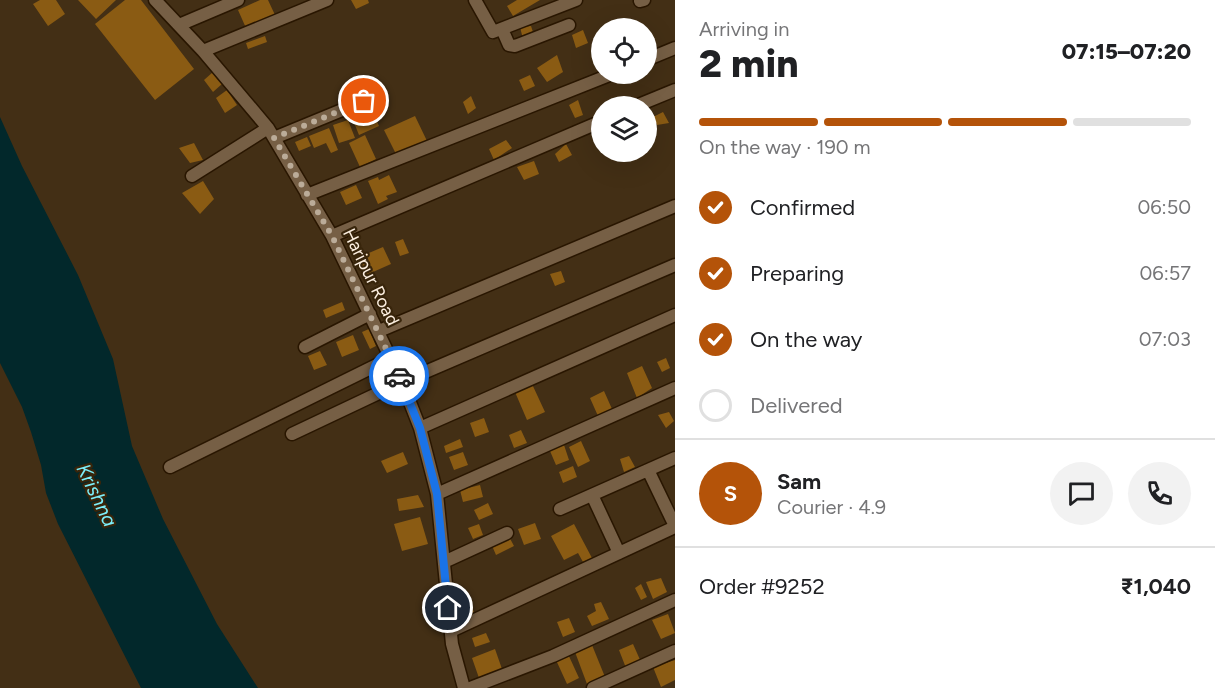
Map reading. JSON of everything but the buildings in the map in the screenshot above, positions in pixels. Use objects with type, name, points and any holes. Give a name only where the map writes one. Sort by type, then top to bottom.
[{"type":"street","name":"Haripur Road","points":[[155,0],[203,51],[271,133],[332,236],[402,382],[420,428],[437,494],[452,644],[464,688]]},
{"type":"street","points":[[179,25],[238,0]]},
{"type":"street","points":[[203,51],[327,0]]},
{"type":"street","points":[[475,0],[493,32],[576,0]]},
{"type":"street","points":[[502,29],[509,45],[515,46],[569,25]]},
{"type":"street","points":[[657,55],[675,48]]},
{"type":"street","points":[[307,195],[591,82]]},
{"type":"street","points":[[657,97],[675,90]]},
{"type":"street","points":[[192,176],[271,133],[364,101]]},
{"type":"street","points":[[332,236],[591,126]]},
{"type":"street","points":[[378,331],[675,206]]},
{"type":"street","points":[[292,434],[402,382],[675,265]]},
{"type":"street","points":[[305,347],[370,314]]},
{"type":"street","points":[[420,428],[675,315]]},
{"type":"street","points":[[170,467],[391,358]]},
{"type":"street","points":[[437,494],[675,388]]},
{"type":"street","points":[[560,509],[675,458]]},
{"type":"street","points":[[451,631],[675,527],[648,470]]},
{"type":"street","points":[[592,495],[619,553]]},
{"type":"street","points":[[444,562],[507,533]]},
{"type":"street","points":[[470,688],[553,656],[675,600]]},
{"type":"street","points":[[593,688],[675,651]]},
{"type":"water","name":"Krishna","points":[[0,117],[22,166],[78,275],[113,359],[132,446],[163,519],[217,624],[258,688],[141,688],[58,524],[46,493],[41,465],[22,407],[0,363]]},
{"type":"way so far","points":[[364,101],[274,138],[332,236],[399,376]]},
{"type":"route","points":[[399,376],[420,428],[437,494],[448,608]]}]
